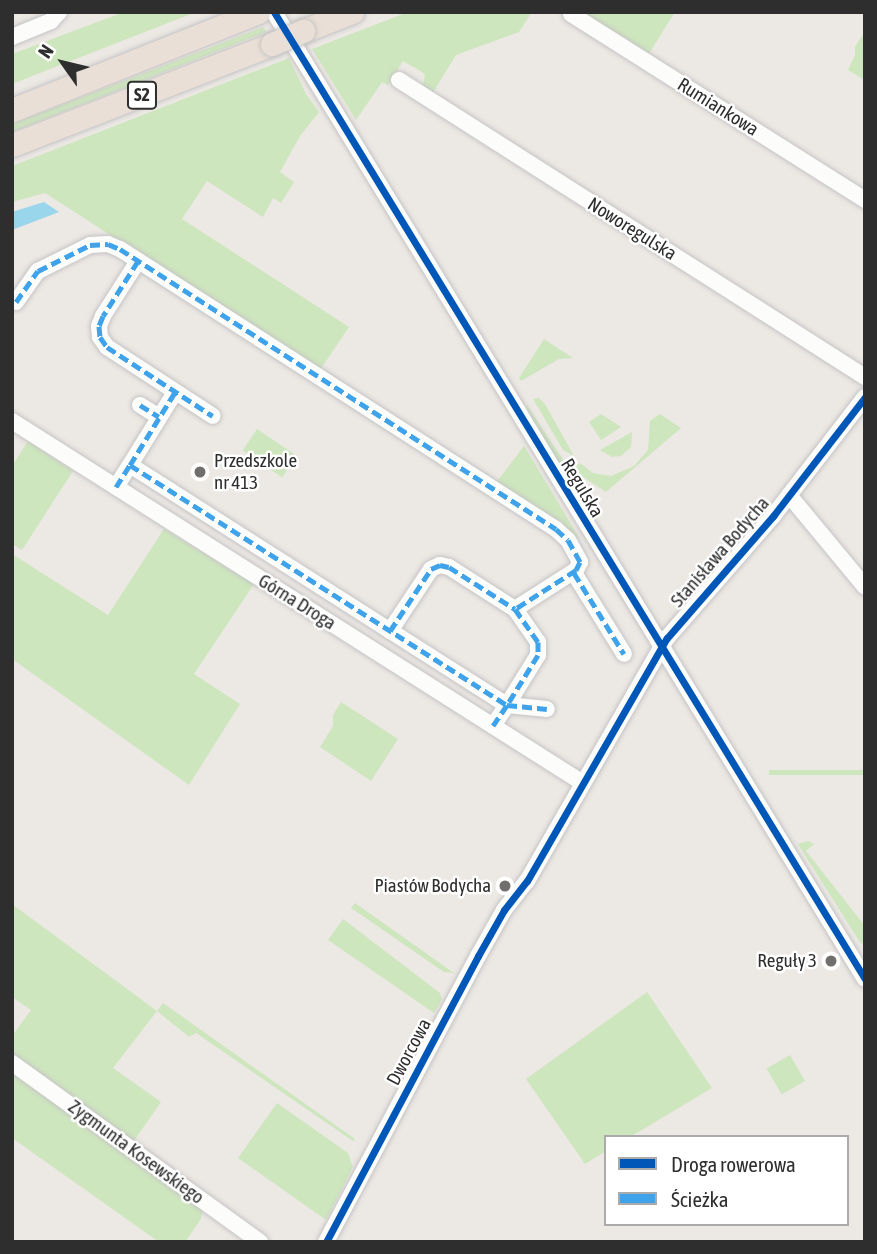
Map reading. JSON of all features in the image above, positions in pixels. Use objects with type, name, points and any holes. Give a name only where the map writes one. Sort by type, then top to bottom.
[{"type":"highway","name":"S2","points":[[12,145],[352,12]]},
{"type":"highway","name":"S2","points":[[12,110],[257,13]]},
{"type":"street","points":[[12,37],[51,21],[59,12]]},
{"type":"street","name":"Regulska","points":[[274,12],[661,647],[858,952],[865,979]]},
{"type":"street","name":"Rumiankowa","points":[[571,14],[865,200]]},
{"type":"street","name":"Noworegulska","points":[[399,80],[865,377]]},
{"type":"street","points":[[16,302],[38,271],[89,245],[112,245],[556,529],[568,540],[580,562],[574,573],[515,609]]},
{"type":"street","points":[[138,261],[103,316],[99,326],[100,337],[107,347],[213,416]]},
{"type":"street","points":[[116,487],[175,393]]},
{"type":"street","name":"Stanisława Bodycha","points":[[527,881],[661,647],[789,495],[865,397]]},
{"type":"street","points":[[140,405],[159,418]]},
{"type":"street","name":"Górna Droga","points":[[12,421],[583,783]]},
{"type":"street","points":[[130,465],[507,705],[547,709]]},
{"type":"street","points":[[789,495],[865,587]]},
{"type":"street","points":[[390,631],[428,573],[440,565],[449,567],[515,609],[540,649],[493,726]]},
{"type":"street","points":[[574,573],[624,654]]},
{"type":"street","name":"Dworcowa","points":[[326,1242],[470,970],[505,911],[527,881]]},
{"type":"street","name":"Zygmunta Kosewskiego","points":[[12,1063],[260,1242]]},
{"type":"green space","points":[[124,12],[196,12],[12,84],[12,54]]},
{"type":"green space","points":[[408,12],[532,12],[519,32],[456,55],[432,94],[423,85],[425,74],[403,61],[388,85],[382,82],[356,120],[312,49]]},
{"type":"green space","points":[[589,12],[675,12],[648,55],[588,17]]},
{"type":"green space","points":[[263,27],[266,32],[12,132],[12,124]]},
{"type":"green space","points":[[865,31],[865,80],[848,70],[855,55],[855,47]]},
{"type":"green space","points":[[289,58],[306,94],[319,112],[300,136],[280,172],[294,182],[281,203],[273,198],[263,217],[207,181],[182,219],[349,327],[320,370],[45,193],[12,202],[12,166]]},
{"type":"green space","points":[[544,339],[573,358],[559,359],[521,381],[519,378]]},
{"type":"green space","points":[[539,398],[574,456],[563,450],[533,399]]},
{"type":"green space","points":[[527,405],[564,461],[562,474],[526,413]]},
{"type":"green space","points":[[601,414],[621,427],[601,440],[589,422]]},
{"type":"green space","points":[[660,414],[681,428],[606,492],[571,469],[580,463],[593,473],[611,476],[634,466],[648,450],[650,421]]},
{"type":"green space","points":[[257,429],[297,456],[282,477],[242,451]]},
{"type":"green space","points":[[632,432],[631,447],[621,456],[612,457],[600,450]]},
{"type":"green space","points":[[28,441],[73,471],[22,550],[12,544],[12,466]]},
{"type":"green space","points":[[524,446],[580,539],[495,484]]},
{"type":"green space","points":[[164,529],[254,584],[194,674],[240,704],[189,785],[12,659],[12,554],[108,615]]},
{"type":"green space","points":[[341,702],[398,739],[371,781],[320,747],[333,726],[333,715]]},
{"type":"green space","points":[[769,770],[865,770],[865,775],[769,775]]},
{"type":"green space","points":[[808,841],[814,844],[806,851],[865,926],[865,942],[861,944],[798,844]]},
{"type":"green space","points":[[355,903],[454,973],[444,972],[351,908]]},
{"type":"green space","points":[[12,904],[157,1011],[113,1068],[161,1102],[133,1142],[12,1060],[12,1036],[31,1010],[12,997]]},
{"type":"green space","points":[[343,919],[440,993],[442,999],[434,1013],[328,940]]},
{"type":"green space","points":[[647,992],[712,1088],[633,1135],[604,1135],[604,1152],[585,1164],[526,1079]]},
{"type":"green space","points":[[163,1003],[355,1139],[353,1141],[196,1033],[189,1037],[157,1011]]},
{"type":"green space","points":[[790,1055],[805,1081],[782,1094],[767,1068]]},
{"type":"green space","points":[[12,1071],[203,1209],[201,1219],[185,1242],[159,1242],[12,1138]]},
{"type":"green space","points":[[277,1103],[348,1153],[353,1167],[326,1220],[238,1158]]},
{"type":"water","points":[[44,202],[59,212],[12,230],[12,212]]},
{"type":"marked path","points":[[16,302],[38,271],[90,245],[108,244],[120,249],[556,529],[568,540],[580,562],[576,570],[515,609]]},
{"type":"marked path","points":[[138,261],[103,316],[99,326],[100,337],[107,347],[213,416]]},
{"type":"marked path","points":[[130,465],[175,392]]},
{"type":"marked path","points":[[140,405],[159,417]]},
{"type":"marked path","points":[[116,487],[130,465],[507,705],[493,726]]},
{"type":"marked path","points":[[390,631],[431,569],[440,565],[449,567],[515,609],[538,642],[538,655],[507,705],[547,709]]},
{"type":"marked path","points":[[574,573],[624,654]]},
{"type":"cycle path","points":[[274,12],[865,979]]},
{"type":"cycle path","points":[[326,1242],[478,956],[504,910],[527,881],[667,638],[773,516],[865,397]]},
{"type":"place","name":"Przedszkole nr 413","points":[[200,472]]},
{"type":"place","name":"Piastów Bodycha","points":[[505,886]]},
{"type":"place","name":"Reguły 3","points":[[831,961]]}]
